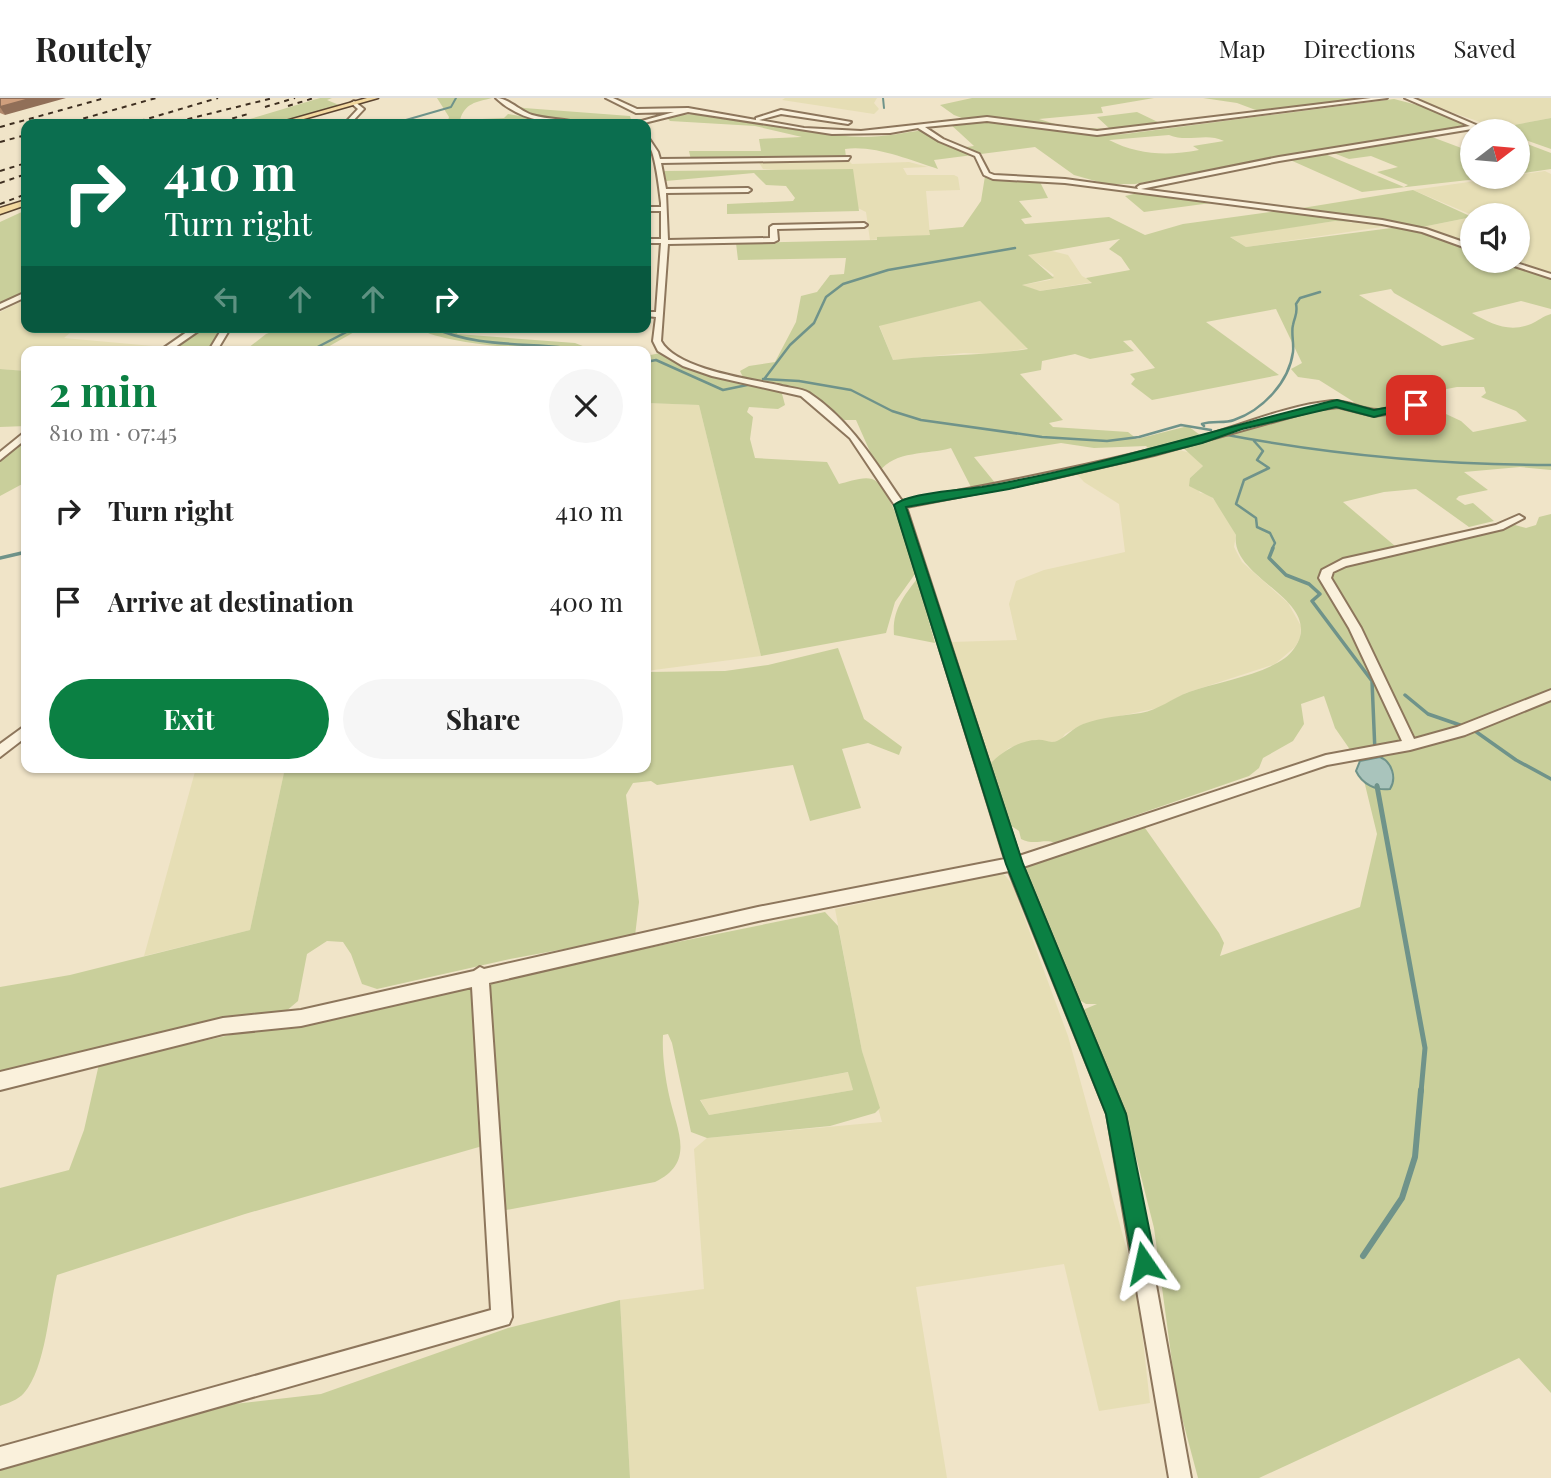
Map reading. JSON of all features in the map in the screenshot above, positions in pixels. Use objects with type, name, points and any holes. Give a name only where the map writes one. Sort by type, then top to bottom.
[{"type":"main road","points":[[297,119],[375,98]]},
{"type":"main road","points":[[0,211],[21,204]]},
{"type":"street","points":[[499,98],[510,109],[545,119]]},
{"type":"street","points":[[609,98],[636,111],[688,110],[850,135],[892,133],[987,119],[1097,133],[1384,98]]},
{"type":"street","points":[[1125,190],[1473,125],[1408,98]]},
{"type":"street","points":[[352,119],[362,109],[354,103]]},
{"type":"street","points":[[651,120],[688,110]]},
{"type":"street","points":[[746,119],[760,119],[781,112],[848,122]]},
{"type":"street","points":[[919,127],[977,155],[986,174],[993,177],[1065,181],[1413,227],[1460,244]]},
{"type":"street","points":[[651,148],[662,191],[665,242],[653,315],[655,347],[686,364],[715,374],[804,394],[853,436],[900,505],[1014,864],[1116,1114],[1180,1478]]},
{"type":"street","points":[[656,161],[848,158]]},
{"type":"street","points":[[662,191],[748,190]]},
{"type":"street","points":[[651,209],[663,209]]},
{"type":"street","points":[[651,241],[774,240],[773,227],[864,225]]},
{"type":"street","points":[[1530,269],[1551,276]]},
{"type":"street","points":[[0,307],[21,296]]},
{"type":"street","points":[[171,346],[191,333]]},
{"type":"street","points":[[900,505],[1009,486],[1127,459],[1198,441],[1239,426],[1337,403],[1356,411],[1374,413],[1416,405],[1431,407]]},
{"type":"street","points":[[0,457],[21,438]]},
{"type":"street","points":[[1410,745],[1355,628],[1325,578],[1328,570],[1343,563],[1499,527],[1519,518]]},
{"type":"street","points":[[0,1081],[223,1026],[300,1018],[480,975],[758,915],[1014,864],[1338,757],[1410,745],[1460,731],[1551,695]]},
{"type":"street","points":[[0,752],[21,734]]},
{"type":"street","points":[[0,1458],[502,1317],[480,975]]},
{"type":"shaded area","points":[[877,98],[874,103],[879,109],[874,114],[782,100]]},
{"type":"shaded area","points":[[1419,98],[1551,98],[1551,118],[1530,122],[1530,119],[1471,119],[1427,104]]},
{"type":"shaded area","points":[[848,160],[852,164],[909,162],[928,167],[903,168],[907,175],[954,175],[958,177],[960,190],[926,191],[930,235],[870,240],[866,212],[778,170],[763,169],[758,161]]},
{"type":"shaded area","points":[[1545,171],[1551,174],[1551,274],[1530,268],[1530,203],[1460,203],[1460,210],[1413,190],[1460,183],[1460,189],[1530,189],[1530,173]]},
{"type":"shaded area","points":[[1460,219],[1460,242],[1422,227]]},
{"type":"shaded area","points":[[1335,221],[1389,226],[1246,247],[1229,236]]},
{"type":"shaded area","points":[[1048,250],[1068,255],[1082,276],[1093,282],[1040,291],[1024,287],[1022,285],[1050,280],[1054,275],[1027,255]]},
{"type":"shaded area","points":[[980,301],[1029,348],[994,354],[964,353],[893,360],[879,325]]},
{"type":"shaded area","points":[[21,302],[21,333],[70,333],[64,338],[153,346],[21,346],[21,371],[0,369],[0,312]]},
{"type":"shaded area","points":[[651,403],[699,405],[761,656],[651,670]]},
{"type":"shaded area","points":[[1179,450],[1191,453],[1203,466],[1190,478],[1200,493],[1209,494],[1220,507],[1236,535],[1234,547],[1242,562],[1288,603],[1301,626],[1300,638],[1295,647],[1275,664],[1186,693],[1158,708],[1083,724],[1065,734],[1061,740],[1050,743],[1036,740],[1009,748],[987,767],[951,642],[1017,640],[1009,604],[1016,581],[1044,570],[1125,552],[1119,504],[1084,482],[1077,474]]},
{"type":"shaded area","points":[[195,773],[284,773],[250,930],[144,956]]},
{"type":"shaded area","points":[[1003,873],[1012,884],[1068,1036],[1137,1287],[1150,1403],[1099,1411],[1064,1264],[916,1287],[947,1478],[630,1478],[620,1300],[704,1289],[694,1149],[707,1138],[882,1122],[862,1051],[835,909]]},
{"type":"shaded area","points":[[849,1072],[853,1090],[709,1115],[700,1099]]},
{"type":"green space","points":[[320,98],[332,98],[327,100],[339,105],[290,119],[250,119]]},
{"type":"green space","points":[[437,98],[492,98],[468,107],[460,119],[449,117]]},
{"type":"green space","points":[[972,98],[1154,98],[1101,107],[1103,113],[1039,119],[1065,127],[1110,129],[1097,117],[1137,112],[1162,124],[1112,129],[1088,136],[1125,134],[1394,99],[1429,108],[1460,122],[1460,128],[1135,184],[1106,184],[1074,175],[1035,147],[934,160],[938,169],[892,154],[856,148],[845,149],[846,157],[691,160],[689,151],[761,151],[759,139],[802,137],[755,126],[670,121],[666,117],[716,114],[814,132],[864,137],[923,130],[947,144],[974,146],[949,123],[967,120],[940,105]],"holes":[[[1169,135],[1183,138],[1210,137],[1224,141],[1193,146],[1199,150],[1165,153],[1131,149],[1109,140]]]},
{"type":"green space","points":[[1203,98],[1375,98],[1261,112],[1237,103]]},
{"type":"green space","points":[[511,104],[524,108],[630,116],[631,119],[482,119],[504,118],[508,114],[526,117]]},
{"type":"green space","points":[[1551,118],[1551,149],[1530,142],[1530,122]]},
{"type":"green space","points":[[1432,137],[1460,148],[1460,181],[1362,192],[1288,159],[1325,154],[1404,187],[1408,185],[1377,172],[1398,167],[1371,156],[1349,159],[1331,152]]},
{"type":"green space","points":[[1530,145],[1551,153],[1551,169],[1530,172]]},
{"type":"green space","points":[[853,169],[859,211],[727,214],[727,204],[793,201],[795,198],[786,186],[766,185],[754,173],[666,181],[664,171]]},
{"type":"green space","points":[[985,176],[1040,182],[1048,198],[1019,201],[1032,217],[1021,219],[1025,224],[1109,217],[1145,235],[1183,224],[1277,211],[1368,223],[1335,221],[1230,237],[1246,247],[1399,227],[1430,234],[1460,246],[1460,273],[1530,271],[1551,278],[1551,309],[1521,301],[1472,313],[1493,324],[1515,328],[1551,314],[1551,470],[1520,467],[1464,472],[1488,490],[1456,499],[1465,505],[1473,503],[1494,521],[1469,527],[1416,489],[1384,492],[1343,502],[1395,546],[1337,563],[1357,561],[1515,525],[1526,528],[1536,525],[1539,517],[1551,514],[1551,1393],[1519,1358],[1259,1478],[1198,1478],[1177,1399],[1154,1228],[1127,1121],[1086,1036],[1078,1012],[1097,1004],[1086,1004],[1071,995],[1023,868],[1139,826],[1145,828],[1219,933],[1224,943],[1220,956],[1360,907],[1377,834],[1360,764],[1335,728],[1324,696],[1301,704],[1304,724],[1293,741],[1263,758],[1259,768],[1249,776],[1055,843],[1021,839],[1019,831],[1008,824],[987,767],[1003,753],[1030,741],[1057,741],[1083,724],[1148,711],[1189,692],[1264,669],[1285,658],[1292,651],[1300,637],[1300,623],[1294,610],[1245,562],[1237,549],[1236,535],[1213,498],[1189,486],[1190,478],[1203,466],[1179,444],[1150,450],[1146,446],[1094,448],[1061,443],[974,457],[996,484],[972,489],[951,448],[902,457],[879,472],[856,420],[844,420],[797,389],[743,377],[740,371],[749,366],[775,362],[796,322],[801,296],[817,292],[830,275],[844,274],[846,258],[738,260],[736,243],[877,240],[877,237],[930,235],[929,230],[963,227],[981,201]],"holes":[[[1120,239],[1109,249],[1121,257],[1130,270],[1086,278],[1092,283],[1040,291],[1022,285],[1054,278],[1028,255]],[[1391,289],[1394,293],[1475,339],[1442,346],[1359,295]],[[980,301],[1028,349],[893,360],[879,326]],[[1276,309],[1302,363],[1291,369],[1298,377],[1319,380],[1354,402],[1350,405],[1373,411],[1413,404],[1406,397],[1457,387],[1484,387],[1486,393],[1481,397],[1516,411],[1527,421],[1473,432],[1461,421],[1433,408],[1412,407],[1369,414],[1331,402],[1204,438],[1188,426],[1137,439],[1128,432],[1053,427],[1049,423],[1063,420],[1020,374],[1041,370],[1042,361],[1075,354],[1090,359],[1134,351],[1123,341],[1131,340],[1155,368],[1130,374],[1135,379],[1131,384],[1152,400],[1279,375],[1206,322]]]},
{"type":"green space","points":[[1413,190],[1460,212],[1460,219],[1422,227],[1290,210]]},
{"type":"green space","points":[[1138,193],[1211,203],[1144,212],[1125,196]]},
{"type":"green space","points":[[21,212],[21,294],[0,305],[0,222]]},
{"type":"green space","points":[[197,333],[221,333],[213,346],[176,346]]},
{"type":"green space","points":[[352,333],[330,346],[251,346],[266,334]]},
{"type":"green space","points":[[457,333],[575,343],[583,346],[503,346],[429,334]]},
{"type":"green space","points":[[660,353],[685,365],[781,390],[785,405],[778,409],[749,407],[747,412],[753,417],[750,439],[755,458],[827,462],[839,484],[864,478],[879,484],[899,521],[915,574],[895,602],[886,633],[761,656],[699,405],[651,403],[651,355]]},
{"type":"green space","points":[[0,369],[21,371],[21,426],[0,427]]},
{"type":"green space","points":[[21,443],[21,485],[0,496],[0,462]]},
{"type":"green space","points":[[917,579],[935,643],[894,635],[897,611]]},
{"type":"green space","points":[[838,648],[864,719],[902,747],[899,755],[868,743],[842,749],[861,808],[810,821],[793,765],[657,785],[651,781],[633,783],[626,795],[639,902],[635,936],[510,959],[377,989],[362,984],[351,954],[343,942],[327,941],[307,954],[298,1001],[285,1012],[207,1022],[0,1073],[0,987],[70,975],[250,930],[284,773],[651,773],[651,672],[725,671],[768,665]]},
{"type":"green space","points":[[825,912],[838,926],[862,1051],[880,1108],[875,1113],[830,1126],[707,1138],[691,1132],[672,1043],[668,1034],[663,1035],[666,1080],[680,1144],[676,1165],[668,1174],[655,1182],[501,1211],[484,991],[490,980]],"holes":[[[848,1072],[853,1090],[709,1115],[700,1100]]]},
{"type":"green space","points":[[464,983],[474,992],[486,1145],[245,1214],[57,1275],[46,1337],[37,1369],[22,1395],[0,1406],[0,1188],[69,1170],[84,1130],[99,1064]]},
{"type":"green space","points":[[620,1300],[630,1478],[0,1478],[0,1459],[155,1413],[321,1394],[508,1328]]},
{"type":"water","points":[[1380,757],[1388,763],[1392,771],[1390,789],[1370,786],[1356,771],[1360,761]]},
{"type":"building","points":[[0,98],[33,98],[0,107]]},
{"type":"waterway","points":[[409,119],[451,107],[456,98]]},
{"type":"waterway","points":[[883,98],[884,108]]},
{"type":"waterway","points":[[765,378],[790,345],[814,323],[826,297],[843,284],[888,270],[1015,248]]},
{"type":"waterway","points":[[1204,426],[1202,424],[1230,421],[1245,415],[1273,394],[1291,363],[1296,304],[1300,298],[1320,292]]},
{"type":"waterway","points":[[320,346],[344,333]]},
{"type":"waterway","points":[[448,333],[491,342],[546,346]]},
{"type":"waterway","points":[[651,361],[656,360],[723,390],[752,384]]},
{"type":"waterway","points":[[763,379],[799,381],[851,390],[892,411],[921,420],[1042,437],[1107,441],[1139,437],[1181,425],[1211,430]]},
{"type":"waterway","points":[[1222,434],[1304,448],[1386,457],[1551,465]]},
{"type":"waterway","points":[[1254,441],[1263,451],[1257,460],[1269,468],[1244,480],[1236,504],[1256,518],[1257,527],[1270,533],[1275,543],[1272,549]]},
{"type":"waterway","points":[[1273,548],[1269,558],[1286,575],[1309,584],[1320,594],[1312,601],[1372,681],[1375,752]]},
{"type":"waterway","points":[[0,558],[21,553]]},
{"type":"waterway","points":[[1405,695],[1428,714],[1460,725]]},
{"type":"waterway","points":[[1475,731],[1516,760],[1551,779]]},
{"type":"waterway","points":[[1377,786],[1425,1048],[1421,1092]]},
{"type":"waterway","points":[[1363,1256],[1402,1198],[1415,1157],[1421,1090]]},
{"type":"railway","points":[[29,119],[105,98]]},
{"type":"railway","points":[[82,119],[156,98]]},
{"type":"railway","points":[[147,119],[218,98]]},
{"type":"railway","points":[[188,119],[273,98]]},
{"type":"railway","points":[[265,107],[295,98]]},
{"type":"railway","points":[[288,106],[314,98]]},
{"type":"railway","points":[[230,119],[248,114]]},
{"type":"railway","points":[[0,127],[21,121]]},
{"type":"railway","points":[[0,142],[21,136]]},
{"type":"railway","points":[[0,171],[21,165]]},
{"type":"railway","points":[[0,183],[21,176]]},
{"type":"railway","points":[[0,204],[21,196]]},
{"type":"route","points":[[1144,1263],[1116,1114],[1014,864],[900,505],[1009,486],[1127,459],[1198,441],[1239,426],[1337,403],[1356,411],[1374,413],[1416,405]]}]
